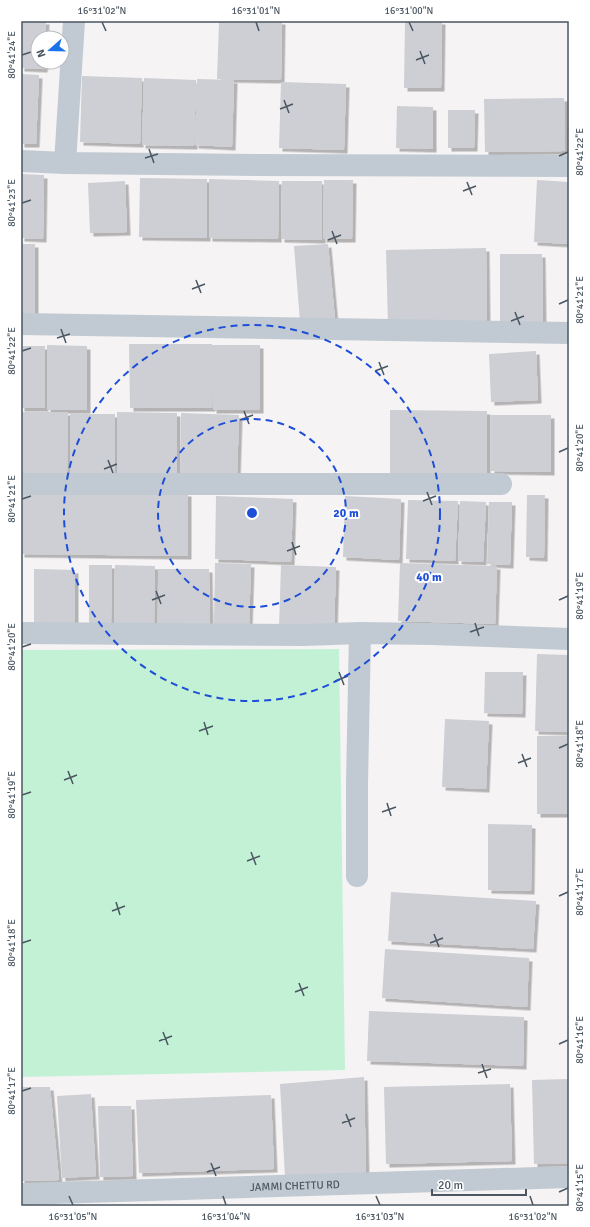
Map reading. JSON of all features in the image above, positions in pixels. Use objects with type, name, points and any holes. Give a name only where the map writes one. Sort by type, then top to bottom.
[{"type":"street","points":[[65,163],[74,21]]},
{"type":"street","points":[[21,161],[65,163],[258,165],[569,166]]},
{"type":"street","points":[[21,324],[569,333]]},
{"type":"street","points":[[21,484],[501,484]]},
{"type":"street","points":[[21,633],[360,633],[569,639]]},
{"type":"street","points":[[357,876],[360,633]]},
{"type":"street","name":"JAMMI CHETTU RD","points":[[21,1194],[70,1199],[569,1177]]},
{"type":"green space","points":[[339,649],[345,1070],[21,1077],[21,650]]},
{"type":"building","points":[[21,21],[46,21],[45,30],[30,30],[30,68],[21,68]]},
{"type":"building","points":[[219,21],[282,21],[281,80],[217,79]]},
{"type":"building","points":[[405,21],[442,21],[441,88],[404,88]]},
{"type":"building","points":[[21,74],[39,75],[36,144],[21,144]]},
{"type":"building","points":[[82,76],[142,78],[140,144],[80,142]]},
{"type":"building","points":[[144,78],[196,80],[194,146],[142,145]]},
{"type":"building","points":[[197,79],[234,80],[232,147],[195,145]]},
{"type":"building","points":[[281,82],[346,84],[344,150],[279,148]]},
{"type":"building","points":[[564,98],[565,151],[485,152],[484,99]]},
{"type":"building","points":[[397,106],[433,107],[433,149],[396,148]]},
{"type":"building","points":[[448,110],[475,110],[474,148],[448,148]]},
{"type":"building","points":[[21,174],[44,175],[43,239],[21,238]]},
{"type":"building","points":[[140,178],[207,179],[207,238],[139,237]]},
{"type":"building","points":[[209,179],[279,181],[278,239],[209,238]]},
{"type":"building","points":[[324,180],[353,180],[352,239],[323,239]]},
{"type":"building","points":[[537,180],[569,182],[569,244],[534,242]]},
{"type":"building","points":[[125,181],[127,232],[90,233],[88,183]]},
{"type":"building","points":[[282,181],[322,181],[322,240],[281,239]]},
{"type":"building","points":[[21,244],[35,244],[35,318],[21,318]]},
{"type":"building","points":[[328,244],[335,320],[300,322],[294,246]]},
{"type":"building","points":[[486,248],[487,324],[388,326],[386,250]]},
{"type":"building","points":[[500,254],[542,254],[543,322],[500,323]]},
{"type":"building","points":[[129,344],[212,344],[212,408],[130,408]]},
{"type":"building","points":[[47,345],[87,346],[87,410],[47,410]]},
{"type":"building","points":[[212,345],[260,345],[260,410],[213,410]]},
{"type":"building","points":[[21,346],[45,346],[45,408],[21,408]]},
{"type":"building","points":[[536,351],[538,400],[491,402],[489,354]]},
{"type":"building","points":[[390,410],[487,411],[487,474],[390,474]]},
{"type":"building","points":[[21,412],[68,412],[67,473],[21,473]]},
{"type":"building","points":[[117,412],[177,413],[177,473],[117,473]]},
{"type":"building","points":[[181,413],[239,415],[237,477],[180,476]]},
{"type":"building","points":[[70,414],[115,414],[115,476],[70,475]]},
{"type":"building","points":[[491,415],[551,415],[551,472],[491,471]]},
{"type":"building","points":[[21,491],[188,493],[188,556],[21,554]]},
{"type":"building","points":[[527,495],[545,495],[544,558],[526,557]]},
{"type":"building","points":[[216,496],[293,499],[291,562],[215,559]]},
{"type":"building","points":[[345,496],[401,499],[399,560],[343,557]]},
{"type":"building","points":[[408,500],[458,501],[455,561],[406,559]]},
{"type":"building","points":[[460,501],[486,502],[483,562],[458,561]]},
{"type":"building","points":[[489,502],[512,502],[510,565],[487,564]]},
{"type":"building","points":[[215,563],[251,564],[249,626],[214,625]]},
{"type":"building","points":[[400,563],[497,566],[495,624],[398,621]]},
{"type":"building","points":[[89,565],[112,565],[111,624],[89,624]]},
{"type":"building","points":[[115,565],[155,566],[154,624],[114,623]]},
{"type":"building","points":[[281,565],[336,567],[334,629],[279,627]]},
{"type":"building","points":[[34,569],[75,570],[75,623],[34,622]]},
{"type":"building","points":[[158,569],[209,569],[210,624],[158,623]]},
{"type":"building","points":[[537,654],[569,655],[569,732],[535,731]]},
{"type":"building","points":[[485,672],[523,672],[522,714],[484,713]]},
{"type":"building","points":[[445,719],[489,721],[486,789],[442,787]]},
{"type":"building","points":[[537,736],[569,736],[569,814],[537,814]]},
{"type":"building","points":[[488,824],[532,825],[531,891],[488,890]]},
{"type":"building","points":[[391,892],[536,901],[533,949],[388,941]]},
{"type":"building","points":[[385,949],[529,958],[527,1007],[382,998]]},
{"type":"building","points":[[369,1011],[524,1017],[523,1066],[367,1061]]},
{"type":"building","points":[[364,1077],[366,1175],[285,1177],[280,1084]]},
{"type":"building","points":[[569,1079],[569,1163],[534,1164],[532,1080]]},
{"type":"building","points":[[510,1084],[512,1161],[386,1164],[384,1087]]},
{"type":"building","points":[[21,1087],[50,1087],[59,1180],[21,1181]]},
{"type":"building","points":[[91,1094],[96,1176],[62,1178],[57,1096]]},
{"type":"building","points":[[271,1095],[274,1169],[139,1173],[136,1100]]},
{"type":"building","points":[[98,1106],[131,1106],[133,1176],[100,1177]]}]
